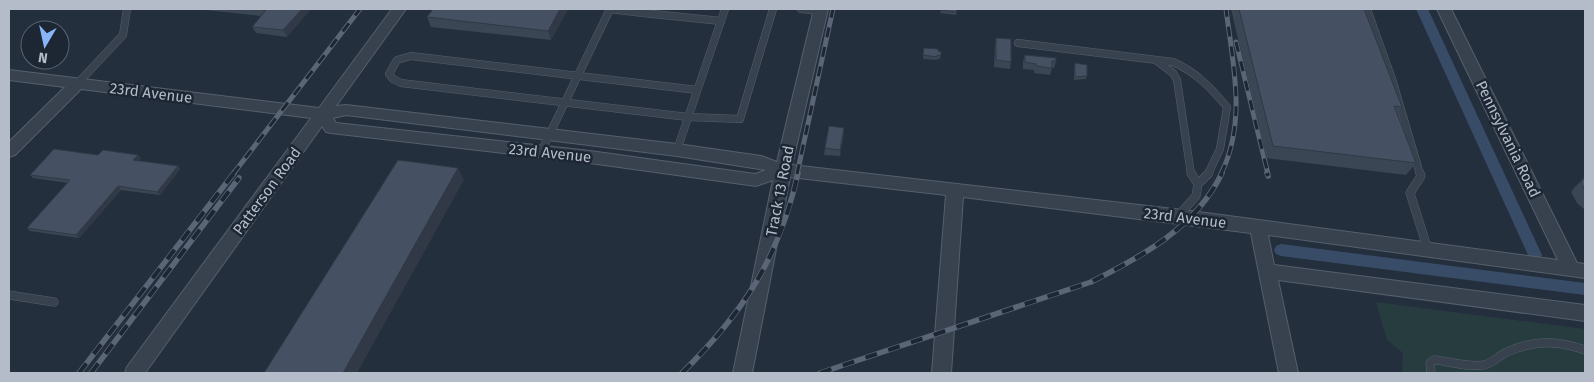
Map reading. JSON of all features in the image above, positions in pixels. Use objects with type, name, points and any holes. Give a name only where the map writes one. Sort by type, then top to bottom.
[{"type":"street","name":"Patterson Road","points":[[134,373],[399,9]]},
{"type":"street","name":"Pennsylvania Road","points":[[1444,9],[1578,270]]},
{"type":"street","name":"Track 13 Road","points":[[742,373],[783,170],[820,10]]},
{"type":"street","name":"23rd Avenue","points":[[9,75],[323,114],[346,110],[677,150],[761,162],[783,170],[1258,227],[1578,270]]},
{"type":"street","points":[[10,149],[77,84]]},
{"type":"street","name":"23rd Avenue","points":[[323,114],[332,128],[541,152],[756,180],[783,170]]},
{"type":"street","points":[[941,373],[955,190]]},
{"type":"street","points":[[1258,227],[1288,373]]},
{"type":"street","points":[[1268,271],[1585,313]]},
{"type":"lane","points":[[77,84],[122,35],[127,9]]},
{"type":"lane","points":[[541,152],[610,9],[644,11],[721,21]]},
{"type":"lane","points":[[677,150],[725,9]]},
{"type":"lane","points":[[697,90],[411,56],[400,57],[395,60],[389,74],[401,83],[688,117],[740,119],[773,9]]},
{"type":"lane","points":[[801,9],[820,10]]},
{"type":"lane","points":[[1367,9],[1392,79],[1421,176],[1410,193],[1428,250]]},
{"type":"lane","points":[[1018,43],[1173,62],[1186,66],[1195,73],[1227,107],[1224,132],[1217,156],[1205,180],[1198,184]]},
{"type":"lane","points":[[1153,59],[1174,73],[1177,80],[1191,175],[1198,184],[1196,196],[1177,217]]},
{"type":"lane","points":[[9,295],[54,302]]},
{"type":"lane","points":[[1430,373],[1430,363],[1434,360],[1484,365],[1507,352],[1543,340],[1565,343],[1585,350]]},
{"type":"green space","points":[[1376,302],[1585,329],[1585,373],[1402,373],[1403,353],[1387,340]]},
{"type":"building","points":[[252,9],[302,9],[283,30],[252,27],[266,10]]},
{"type":"building","points":[[433,9],[560,9],[548,31],[427,17]]},
{"type":"building","points":[[941,9],[957,9],[956,12]]},
{"type":"building","points":[[1239,9],[1364,9],[1402,107],[1394,106],[1416,163],[1273,146]]},
{"type":"building","points":[[996,38],[1011,39],[1011,62],[996,60]]},
{"type":"building","points":[[924,48],[938,49],[941,55],[937,55],[937,57],[923,55]]},
{"type":"building","points":[[1025,55],[1056,58],[1056,61],[1052,61],[1052,68],[1036,66],[1036,64],[1025,62]]},
{"type":"building","points":[[1075,63],[1087,65],[1087,76],[1075,77]]},
{"type":"building","points":[[829,126],[844,128],[840,150],[825,148]]},
{"type":"building","points":[[54,149],[98,155],[103,150],[138,155],[133,160],[178,166],[157,192],[118,186],[76,235],[27,228],[70,180],[30,175]]},
{"type":"building","points":[[398,160],[458,168],[343,373],[264,373]]},
{"type":"building","points":[[1585,178],[1585,191],[1581,182]]},
{"type":"waterway","points":[[1422,9],[1535,255]]},
{"type":"waterway","points":[[1281,250],[1585,289]]},
{"type":"railway","points":[[233,174],[360,9]]},
{"type":"railway","points":[[797,174],[833,9]]},
{"type":"railway","points":[[1221,174],[1234,134],[1236,113],[1234,72],[1226,9]]},
{"type":"railway","points":[[1236,42],[1268,174]]},
{"type":"railway","points":[[79,373],[234,173]]},
{"type":"railway","points":[[682,373],[724,328],[756,282],[781,232],[798,173]]},
{"type":"railway","points":[[820,373],[1091,282],[1130,262],[1183,224],[1198,209],[1222,173]]},
{"type":"railway","points":[[91,373],[239,178]]}]
